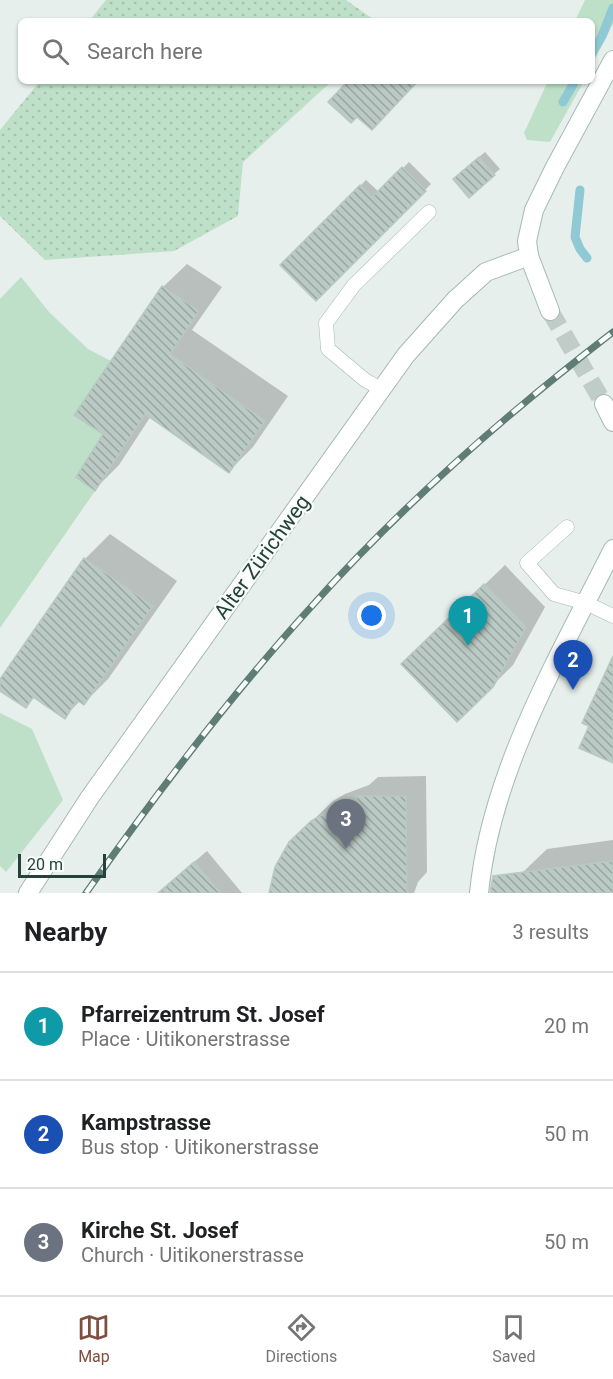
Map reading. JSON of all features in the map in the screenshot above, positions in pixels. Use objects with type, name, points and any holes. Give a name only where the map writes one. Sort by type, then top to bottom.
[{"type":"street","points":[[550,311],[529,256],[527,241],[534,210],[613,60]]},
{"type":"street","name":"Alter Zürichweg","points":[[28,893],[90,797],[406,355],[455,300],[486,272],[529,256]]},
{"type":"street","points":[[604,404],[613,422]]},
{"type":"street","points":[[479,893],[497,801],[515,753],[550,675],[613,549]]},
{"type":"lane","points":[[381,390],[365,380],[328,349],[326,322],[354,285],[429,212]]},
{"type":"lane","points":[[567,527],[527,564],[554,594],[586,603],[613,616]]},
{"type":"green space","points":[[106,0],[346,0],[372,18],[91,18]]},
{"type":"green space","points":[[585,0],[613,0],[613,24],[595,59],[595,18],[576,18]]},
{"type":"green space","points":[[38,84],[329,84],[243,162],[238,216],[174,251],[45,260],[0,216],[0,130]]},
{"type":"green space","points":[[547,84],[582,84],[550,142],[527,140],[524,133]]},
{"type":"green space","points":[[21,277],[49,312],[88,349],[111,361],[75,415],[122,447],[90,455],[76,477],[95,491],[0,628],[0,299]]},
{"type":"green space","points":[[0,713],[32,729],[63,800],[6,872],[0,866]]},
{"type":"building","points":[[345,84],[415,84],[372,130],[357,117],[351,123],[328,102]]},
{"type":"building","points":[[479,157],[495,175],[469,198],[453,179]]},
{"type":"building","points":[[402,167],[426,191],[316,301],[280,265],[360,185],[372,197]]},
{"type":"building","points":[[162,286],[199,311],[170,354],[265,421],[229,473],[145,414],[95,491],[76,477],[103,434],[74,415]]},
{"type":"building","points":[[84,558],[153,606],[84,705],[77,700],[65,719],[33,697],[26,708],[0,691],[0,679]]},
{"type":"building","points":[[484,584],[526,627],[493,687],[457,722],[401,664]]},
{"type":"building","points":[[613,656],[613,763],[579,748],[589,726],[582,723]]},
{"type":"building","points":[[356,796],[406,796],[407,893],[269,893],[275,867],[289,842],[311,821],[323,814],[357,802]]},
{"type":"building","points":[[613,861],[613,893],[490,893],[493,876]]},
{"type":"building","points":[[194,862],[221,893],[158,893]]},
{"type":"waterway","points":[[595,48],[613,8]]},
{"type":"waterway","points":[[563,102],[573,84]]},
{"type":"waterway","points":[[580,190],[575,237],[587,258]]},
{"type":"tunnel","points":[[550,311],[604,404]]},
{"type":"railway","points":[[86,893],[139,819],[222,711],[346,569],[456,462],[613,332]]},
{"type":"place","name":"Pfarreizentrum St. Josef","points":[[468,646]]},
{"type":"place","name":"Kampstrasse","points":[[573,690]]},
{"type":"place","name":"Kirche St. Josef","points":[[346,849]]}]
